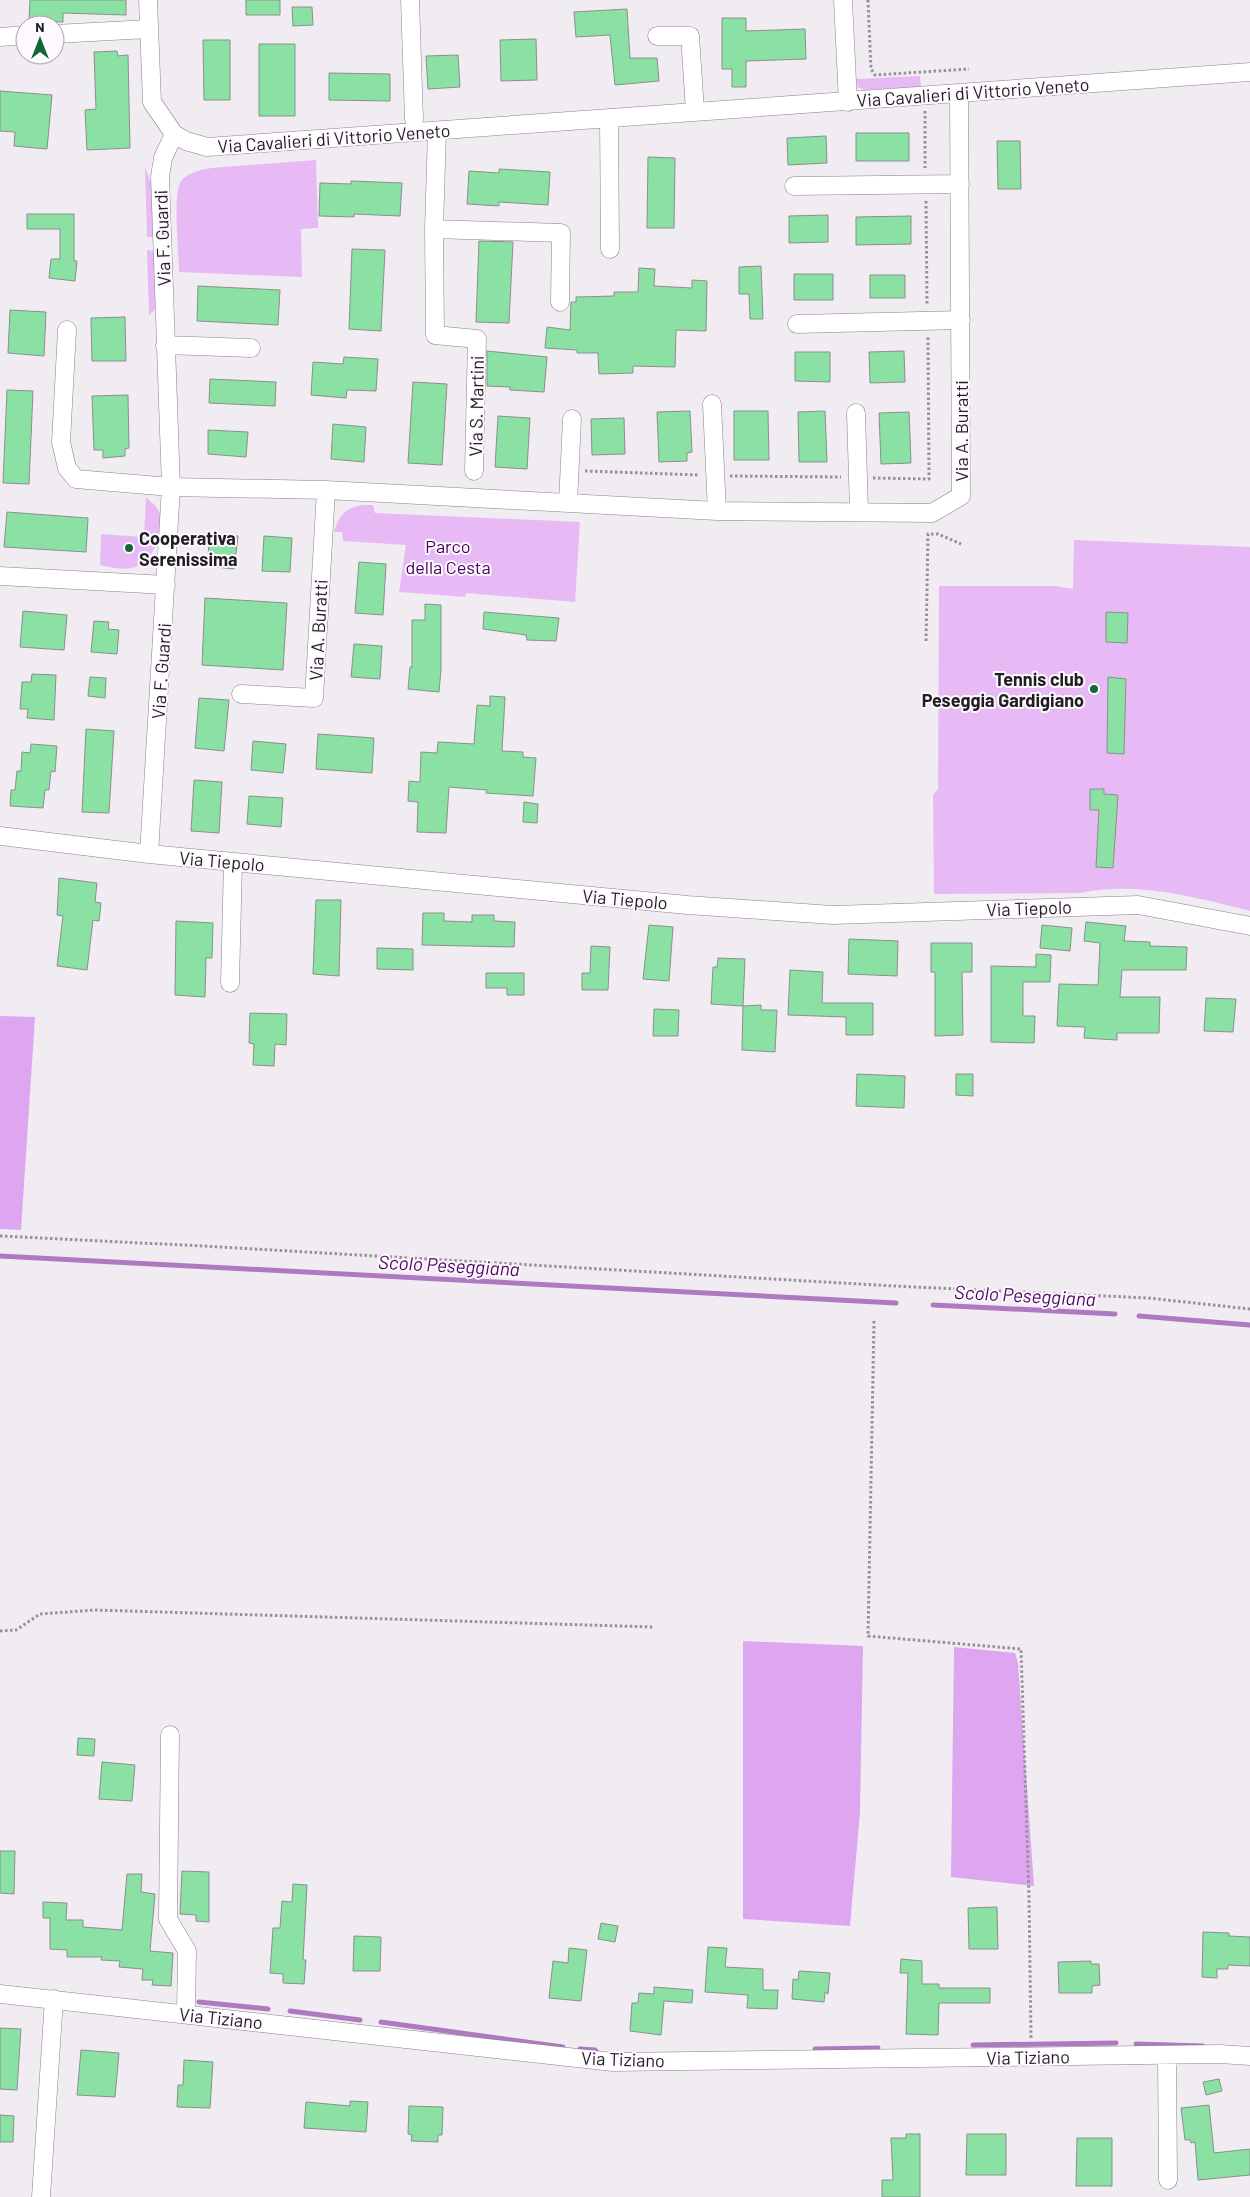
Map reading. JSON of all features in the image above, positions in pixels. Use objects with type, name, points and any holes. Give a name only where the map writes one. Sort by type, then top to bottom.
[{"type":"street","points":[[148,0],[152,102],[174,134]]},
{"type":"street","points":[[410,0],[414,119]]},
{"type":"street","points":[[843,0],[848,102]]},
{"type":"street","points":[[65,33],[149,29]]},
{"type":"street","points":[[0,37],[15,36]]},
{"type":"street","points":[[657,36],[690,36],[695,111]]},
{"type":"street","name":"Via Cavalieri di Vittorio Veneto","points":[[174,134],[207,147],[1250,72]]},
{"type":"street","name":"Via A. Buratti","points":[[171,487],[326,490],[717,511],[932,513],[961,496],[959,93]]},
{"type":"street","points":[[608,118],[610,250]]},
{"type":"street","name":"Via S. Martini","points":[[436,131],[434,335],[477,339],[474,471]]},
{"type":"street","name":"Via F. Guardi","points":[[149,854],[171,487],[160,177],[163,158],[174,134]]},
{"type":"street","points":[[794,186],[960,184]]},
{"type":"street","points":[[434,229],[561,233],[560,302]]},
{"type":"street","points":[[797,324],[961,320]]},
{"type":"street","points":[[67,330],[61,442],[67,468],[76,479],[171,487]]},
{"type":"street","points":[[165,345],[251,348]]},
{"type":"street","points":[[712,404],[717,511]]},
{"type":"street","points":[[856,413],[859,511]]},
{"type":"street","points":[[568,504],[572,420]]},
{"type":"street","name":"Via A. Buratti","points":[[241,694],[314,698],[326,490]]},
{"type":"street","points":[[0,576],[166,585]]},
{"type":"street","name":"Via Tiepolo","points":[[0,836],[149,854],[687,905],[833,915],[1138,905],[1250,926]]},
{"type":"street","points":[[230,983],[233,862]]},
{"type":"street","points":[[170,1735],[168,1919],[187,1951],[186,2014]]},
{"type":"street","name":"Via Tiziano","points":[[0,1994],[613,2062],[1167,2055],[1250,2056]]},
{"type":"street","points":[[41,2197],[54,1999]]},
{"type":"street","points":[[1167,2055],[1168,2180]]},
{"type":"path","points":[[868,0],[871,69],[875,75],[969,69]]},
{"type":"path","points":[[570,470],[716,476],[929,478],[925,103]]},
{"type":"path","points":[[926,641],[928,534],[938,534],[961,544]]},
{"type":"path","points":[[0,1236],[894,1286],[1148,1298],[1250,1308]]},
{"type":"path","points":[[874,1321],[868,1636],[1020,1649],[1028,1858],[1031,2040]]},
{"type":"path","points":[[0,1631],[16,1630],[40,1614],[95,1610],[653,1627]]},
{"type":"green space","points":[[920,76],[921,87],[864,90],[858,87],[856,79]]},
{"type":"green space","points":[[316,160],[318,228],[301,229],[302,277],[179,272],[177,200],[182,180],[194,172],[211,168]]},
{"type":"green space","points":[[145,167],[151,184],[154,237],[147,237]]},
{"type":"green space","points":[[147,250],[154,251],[155,309],[149,315]]},
{"type":"green space","points":[[146,497],[161,515],[161,533],[154,550],[142,563],[135,567],[127,569],[100,565],[101,534],[144,537]]},
{"type":"green space","name":"Parco della Cesta","points":[[373,505],[375,513],[580,522],[575,602],[466,593],[465,597],[399,592],[406,545],[343,541],[342,532],[334,532],[340,517],[351,508]]},
{"type":"green space","name":"Tennis club Peseggia Gardigiano","points":[[1074,540],[1250,547],[1250,911],[1187,896],[1145,890],[1123,889],[1080,893],[934,894],[933,795],[938,789],[939,586],[1055,586],[1073,589]]},
{"type":"shaded area","points":[[0,1016],[35,1017],[21,1230],[0,1229]]},
{"type":"shaded area","points":[[743,1641],[863,1646],[860,1812],[850,1926],[743,1919]]},
{"type":"shaded area","points":[[954,1647],[1015,1653],[1018,1663],[1034,1886],[951,1877]]},
{"type":"building","points":[[30,0],[126,0],[126,15],[63,13],[63,15],[29,15]]},
{"type":"building","points":[[246,0],[280,0],[280,15],[246,15]]},
{"type":"building","points":[[292,7],[312,7],[313,25],[293,26]]},
{"type":"building","points":[[627,9],[630,58],[657,58],[659,81],[615,85],[610,35],[576,37],[574,12]]},
{"type":"building","points":[[722,18],[746,18],[746,31],[805,29],[806,59],[746,61],[746,87],[732,87],[732,69],[722,69]]},
{"type":"building","points":[[536,39],[537,80],[501,81],[500,40]]},
{"type":"building","points":[[203,40],[230,40],[230,100],[204,100]]},
{"type":"building","points":[[259,44],[295,44],[295,116],[259,116]]},
{"type":"building","points":[[117,51],[118,56],[128,55],[130,148],[87,150],[85,110],[96,109],[94,52]]},
{"type":"building","points":[[458,55],[460,87],[428,89],[426,56]]},
{"type":"building","points":[[329,73],[390,74],[390,101],[329,100]]},
{"type":"building","points":[[0,91],[52,95],[47,149],[14,146],[15,132],[0,131]]},
{"type":"building","points":[[856,133],[909,133],[909,161],[856,161]]},
{"type":"building","points":[[826,136],[827,163],[788,165],[787,138]]},
{"type":"building","points":[[997,141],[1020,141],[1021,189],[998,189]]},
{"type":"building","points":[[648,157],[675,158],[674,228],[647,228]]},
{"type":"building","points":[[499,169],[550,172],[548,205],[499,202],[499,206],[467,204],[469,171],[499,173]]},
{"type":"building","points":[[351,181],[402,183],[400,216],[354,214],[354,217],[319,216],[320,183],[351,184]]},
{"type":"building","points":[[27,214],[74,214],[74,261],[77,261],[75,281],[49,278],[51,259],[60,259],[60,229],[27,229]]},
{"type":"building","points":[[828,215],[828,242],[789,243],[789,216]]},
{"type":"building","points":[[911,216],[911,244],[856,245],[856,217]]},
{"type":"building","points":[[479,241],[513,242],[509,323],[476,322]]},
{"type":"building","points":[[352,249],[385,250],[381,331],[349,329]]},
{"type":"building","points":[[761,266],[763,319],[750,319],[749,294],[739,294],[739,267]]},
{"type":"building","points":[[639,268],[655,269],[654,286],[692,288],[692,280],[707,281],[706,331],[676,330],[675,367],[633,366],[633,373],[599,374],[598,353],[577,353],[577,350],[545,348],[547,327],[570,330],[571,302],[576,302],[576,297],[614,296],[614,292],[638,292]]},
{"type":"building","points":[[794,274],[833,274],[833,300],[794,300]]},
{"type":"building","points":[[870,275],[905,275],[905,298],[870,298]]},
{"type":"building","points":[[198,286],[280,290],[278,325],[197,321]]},
{"type":"building","points":[[10,310],[46,312],[44,356],[8,353]]},
{"type":"building","points":[[125,317],[126,361],[92,361],[91,318]]},
{"type":"building","points":[[487,351],[547,357],[544,392],[510,390],[510,387],[487,386]]},
{"type":"building","points":[[904,351],[905,382],[870,383],[869,352]]},
{"type":"building","points":[[795,352],[830,352],[830,382],[795,381]]},
{"type":"building","points":[[344,357],[378,359],[376,391],[347,390],[346,398],[311,395],[313,362],[343,364]]},
{"type":"building","points":[[210,379],[276,382],[275,406],[209,403]]},
{"type":"building","points":[[413,382],[447,384],[442,465],[408,463]]},
{"type":"building","points":[[7,390],[33,391],[29,484],[3,483]]},
{"type":"building","points":[[128,395],[129,448],[125,449],[125,456],[103,458],[103,450],[94,450],[92,396]]},
{"type":"building","points":[[690,411],[692,452],[687,453],[687,461],[659,462],[657,412]]},
{"type":"building","points":[[734,411],[768,411],[769,460],[734,460]]},
{"type":"building","points":[[825,411],[827,462],[799,462],[798,412]]},
{"type":"building","points":[[909,412],[911,463],[881,464],[879,413]]},
{"type":"building","points":[[498,416],[530,418],[527,469],[495,467]]},
{"type":"building","points":[[624,418],[625,454],[592,455],[591,419]]},
{"type":"building","points":[[333,424],[366,427],[364,462],[331,459]]},
{"type":"building","points":[[208,430],[248,432],[246,457],[208,454]]},
{"type":"building","points":[[7,512],[88,518],[86,552],[4,547]]},
{"type":"building","points":[[210,533],[238,536],[234,569],[207,566]]},
{"type":"building","points":[[264,536],[292,538],[290,572],[262,571]]},
{"type":"building","points":[[359,562],[386,564],[383,615],[355,613]]},
{"type":"building","points":[[205,598],[287,603],[283,670],[202,665]]},
{"type":"building","points":[[425,604],[441,605],[439,692],[408,689],[410,667],[412,667],[412,620],[425,620]]},
{"type":"building","points":[[23,611],[67,615],[64,650],[20,647]]},
{"type":"building","points":[[484,612],[559,618],[556,641],[527,640],[526,635],[483,629]]},
{"type":"building","points":[[1106,612],[1128,613],[1127,643],[1106,642]]},
{"type":"building","points":[[94,621],[109,622],[108,629],[119,630],[117,654],[91,652]]},
{"type":"building","points":[[354,644],[382,646],[380,679],[351,677]]},
{"type":"building","points":[[32,674],[56,675],[54,720],[27,718],[28,709],[20,709],[22,682],[31,682]]},
{"type":"building","points":[[90,677],[106,678],[105,698],[88,696]]},
{"type":"building","points":[[1108,677],[1126,679],[1124,754],[1107,753]]},
{"type":"building","points":[[490,696],[505,697],[502,751],[523,752],[523,757],[536,758],[533,796],[486,793],[487,790],[449,787],[446,833],[417,832],[418,802],[408,801],[409,781],[420,782],[421,752],[437,753],[438,742],[474,744],[477,705],[490,706]]},
{"type":"building","points":[[199,698],[229,700],[224,751],[195,748]]},
{"type":"building","points":[[86,729],[114,731],[109,813],[82,812]]},
{"type":"building","points":[[318,734],[374,738],[372,773],[316,769]]},
{"type":"building","points":[[253,741],[286,744],[283,773],[251,770]]},
{"type":"building","points":[[31,744],[57,746],[55,772],[51,771],[49,790],[45,790],[43,808],[10,806],[11,790],[15,790],[17,771],[21,771],[22,752],[30,753]]},
{"type":"building","points":[[194,780],[222,782],[219,833],[191,831]]},
{"type":"building","points":[[1090,789],[1104,789],[1104,794],[1118,795],[1113,868],[1096,867],[1099,810],[1090,810]]},
{"type":"building","points":[[249,796],[283,798],[281,827],[247,824]]},
{"type":"building","points":[[524,802],[538,804],[537,823],[523,822]]},
{"type":"building","points":[[59,878],[97,883],[95,902],[101,903],[99,921],[93,920],[87,970],[57,966],[63,916],[57,915]]},
{"type":"building","points":[[316,900],[341,900],[339,976],[313,974]]},
{"type":"building","points":[[423,913],[444,913],[444,921],[472,922],[472,915],[494,915],[494,921],[515,922],[514,947],[422,945]]},
{"type":"building","points":[[176,921],[213,923],[212,958],[206,958],[205,997],[175,995]]},
{"type":"building","points":[[1086,922],[1126,926],[1124,941],[1150,942],[1150,946],[1187,947],[1186,970],[1122,970],[1120,997],[1160,997],[1159,1033],[1117,1033],[1117,1040],[1084,1038],[1085,1027],[1057,1026],[1059,984],[1098,985],[1100,943],[1084,941]]},
{"type":"building","points":[[649,925],[673,927],[669,981],[643,979]]},
{"type":"building","points":[[1042,925],[1072,928],[1070,951],[1040,948]]},
{"type":"building","points":[[849,939],[898,941],[897,976],[848,974]]},
{"type":"building","points":[[931,943],[972,943],[972,972],[962,972],[963,1035],[935,1036],[935,972],[931,972]]},
{"type":"building","points":[[591,946],[610,947],[608,990],[582,990],[582,973],[590,973]]},
{"type":"building","points":[[377,948],[413,949],[413,970],[377,969]]},
{"type":"building","points":[[1036,954],[1051,955],[1050,982],[1023,982],[1023,1016],[1035,1016],[1034,1043],[991,1042],[991,966],[1036,967]]},
{"type":"building","points":[[718,958],[745,959],[743,1006],[711,1004],[713,967],[717,967]]},
{"type":"building","points":[[790,970],[823,972],[822,1003],[873,1003],[873,1035],[846,1035],[846,1017],[788,1015]]},
{"type":"building","points":[[486,973],[524,973],[524,995],[507,995],[507,988],[486,988]]},
{"type":"building","points":[[1206,998],[1236,999],[1233,1032],[1204,1031]]},
{"type":"building","points":[[761,1005],[761,1010],[777,1010],[775,1052],[742,1050],[743,1006]]},
{"type":"building","points":[[654,1009],[679,1010],[678,1036],[653,1036]]},
{"type":"building","points":[[250,1013],[287,1014],[286,1045],[275,1044],[274,1066],[253,1065],[254,1044],[249,1043]]},
{"type":"building","points":[[857,1074],[905,1076],[904,1108],[856,1106]]},
{"type":"building","points":[[956,1074],[973,1074],[973,1096],[956,1095]]},
{"type":"building","points":[[78,1738],[95,1739],[94,1756],[77,1755]]},
{"type":"building","points":[[102,1762],[135,1765],[132,1801],[99,1799]]},
{"type":"building","points":[[0,1851],[15,1851],[14,1894],[0,1893]]},
{"type":"building","points":[[182,1871],[209,1872],[209,1922],[196,1921],[196,1915],[180,1914]]},
{"type":"building","points":[[127,1874],[142,1874],[141,1892],[155,1894],[150,1951],[173,1953],[171,1986],[152,1985],[153,1980],[142,1980],[143,1969],[119,1967],[120,1961],[101,1960],[102,1957],[67,1957],[67,1950],[50,1949],[50,1918],[43,1918],[43,1902],[67,1903],[66,1920],[83,1920],[83,1927],[122,1930]]},
{"type":"building","points":[[293,1884],[307,1885],[303,1960],[306,1960],[304,1984],[283,1983],[283,1974],[270,1973],[273,1928],[280,1928],[282,1901],[292,1902]]},
{"type":"building","points":[[997,1907],[998,1949],[969,1949],[968,1908]]},
{"type":"building","points":[[601,1923],[618,1926],[615,1942],[598,1939]]},
{"type":"building","points":[[1203,1932],[1229,1933],[1229,1936],[1250,1937],[1250,1966],[1228,1965],[1228,1969],[1217,1969],[1217,1978],[1202,1977]]},
{"type":"building","points":[[354,1936],[381,1937],[380,1971],[353,1971]]},
{"type":"building","points":[[708,1947],[727,1948],[725,1967],[763,1969],[763,1990],[778,1990],[777,2009],[747,2008],[748,1995],[705,1992]]},
{"type":"building","points":[[569,1948],[587,1950],[581,2001],[549,1998],[553,1961],[568,1963]]},
{"type":"building","points":[[901,1959],[922,1961],[922,1984],[939,1984],[939,1988],[990,1988],[990,2003],[939,2003],[938,2035],[906,2034],[908,1973],[900,1973]]},
{"type":"building","points":[[1091,1961],[1091,1964],[1099,1964],[1100,1985],[1092,1986],[1092,1993],[1059,1993],[1058,1962]]},
{"type":"building","points":[[799,1971],[830,1973],[828,1994],[825,1992],[824,2002],[792,1999],[793,1979],[798,1980]]},
{"type":"building","points":[[654,1987],[693,1990],[692,2003],[664,2001],[661,2035],[630,2031],[632,2003],[638,2003],[639,1993],[654,1994]]},
{"type":"building","points":[[0,2028],[21,2029],[17,2090],[0,2089]]},
{"type":"building","points":[[81,2050],[119,2053],[115,2097],[77,2095]]},
{"type":"building","points":[[184,2060],[213,2062],[210,2108],[177,2107],[178,2085],[183,2085]]},
{"type":"building","points":[[1219,2079],[1222,2091],[1206,2095],[1203,2082]]},
{"type":"building","points":[[350,2101],[368,2102],[366,2132],[304,2128],[306,2102],[350,2106]]},
{"type":"building","points":[[1209,2105],[1214,2153],[1250,2149],[1250,2175],[1198,2180],[1195,2142],[1191,2143],[1190,2140],[1185,2140],[1181,2108]]},
{"type":"building","points":[[409,2106],[443,2107],[442,2135],[438,2135],[438,2142],[411,2141],[412,2135],[408,2134]]},
{"type":"building","points":[[0,2115],[14,2116],[13,2142],[0,2142]]},
{"type":"building","points":[[906,2134],[920,2134],[920,2197],[882,2197],[882,2180],[893,2180],[891,2138],[906,2138]]},
{"type":"building","points":[[967,2134],[1006,2134],[1006,2175],[966,2175]]},
{"type":"building","points":[[1077,2138],[1112,2138],[1112,2186],[1076,2186]]},
{"type":"waterway","name":"Scolo Peseggiana","points":[[0,1256],[896,1303]]},
{"type":"waterway","name":"Scolo Peseggiana","points":[[933,1305],[1115,1314]]},
{"type":"waterway","name":"Scolo Peseggiana","points":[[1139,1316],[1250,1325]]},
{"type":"waterway","points":[[199,2002],[268,2009]]},
{"type":"waterway","points":[[290,2011],[360,2020]]},
{"type":"waterway","points":[[381,2022],[563,2047]]},
{"type":"waterway","points":[[973,2045],[1116,2043]]},
{"type":"waterway","points":[[1136,2044],[1203,2046]]},
{"type":"waterway","points":[[815,2049],[878,2048]]},
{"type":"waterway","points":[[580,2049],[595,2050],[598,2053]]},
{"type":"place","name":"Cooperativa Serenissima","points":[[129,548]]},
{"type":"place","name":"Tennis club Peseggia Gardigiano","points":[[1094,689]]}]
